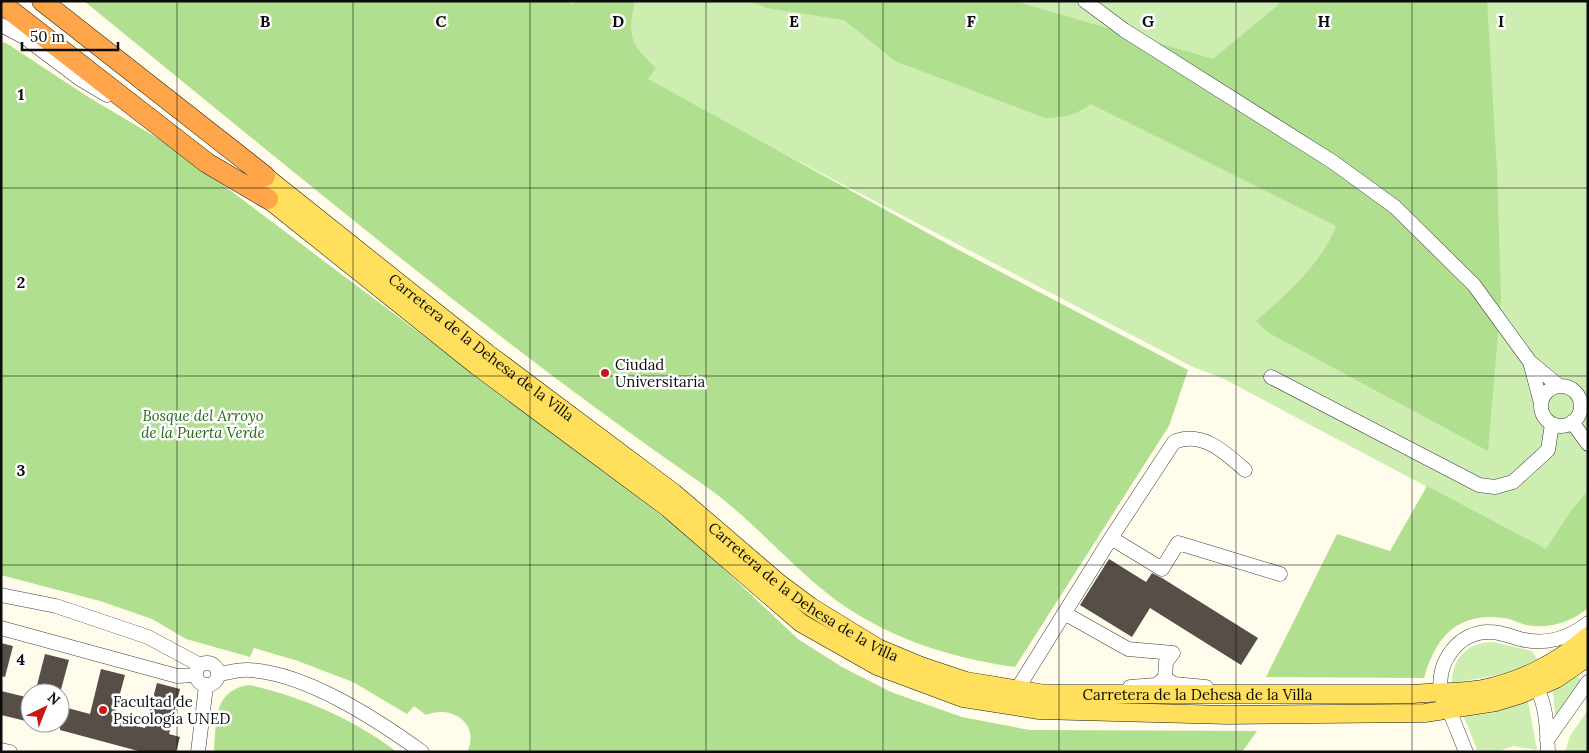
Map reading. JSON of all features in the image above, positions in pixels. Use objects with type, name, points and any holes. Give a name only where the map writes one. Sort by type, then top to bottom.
[{"type":"highway","points":[[16,1],[268,199]]},
{"type":"highway","points":[[42,1],[266,176]]},
{"type":"highway","points":[[64,1],[225,136],[266,176]]},
{"type":"highway","points":[[1,3],[206,163],[268,199]]},
{"type":"main road","name":"Carretera de la Dehesa de la Villa","points":[[266,176],[465,336],[674,492],[811,607],[878,648],[921,666],[966,681],[1016,691],[1045,694],[1440,693],[1531,682]]},
{"type":"main road","name":"Carretera de la Dehesa de la Villa","points":[[268,199],[470,360],[668,508],[802,623],[877,666],[963,698],[1039,710],[1228,715],[1425,713],[1496,702],[1531,682]]},
{"type":"main road","points":[[1531,682],[1588,636]]},
{"type":"main road","points":[[1531,682],[1588,657]]},
{"type":"street","points":[[1086,1],[1124,30],[1332,162],[1394,207],[1474,286],[1530,362],[1559,386],[1572,388],[1580,399],[1580,412],[1572,422],[1566,425],[1552,424],[1543,415],[1530,362]]},
{"type":"street","points":[[1,25],[24,37],[80,79],[154,122]]},
{"type":"street","points":[[1271,377],[1479,485],[1495,487],[1513,482],[1548,450],[1552,424]]},
{"type":"street","points":[[1541,403],[1547,391],[1559,386]]},
{"type":"street","points":[[1572,422],[1588,444]]},
{"type":"street","points":[[1016,691],[1111,538],[1174,442],[1195,437],[1218,448],[1245,470]]},
{"type":"street","points":[[1111,538],[1162,569],[1178,543],[1280,574]]},
{"type":"street","points":[[1,595],[56,606],[148,637],[198,670]]},
{"type":"street","points":[[1064,613],[1128,649],[1173,653],[1166,662],[1165,678]]},
{"type":"street","points":[[1466,752],[1440,693],[1444,666],[1451,650],[1472,634],[1489,632],[1542,641],[1565,636],[1588,623]]},
{"type":"street","points":[[1,628],[177,676],[212,664],[218,674],[216,681],[206,686]]},
{"type":"street","points":[[198,670],[199,682],[206,686]]},
{"type":"street","points":[[218,674],[246,670],[258,671],[309,687],[367,714],[422,752]]},
{"type":"street","points":[[1165,678],[1174,684],[1269,694]]},
{"type":"street","points":[[1045,694],[1156,684],[1165,678]]},
{"type":"street","points":[[1531,682],[1542,700],[1547,746]]},
{"type":"street","points":[[1547,746],[1588,682]]},
{"type":"street","points":[[198,752],[206,686]]},
{"type":"street","points":[[1,750],[10,752]]},
{"type":"green space","points":[[84,1],[567,1],[572,5],[574,1],[635,1],[631,22],[633,38],[647,60],[656,68],[648,79],[953,247],[1188,370],[1169,426],[1015,667],[965,658],[917,643],[870,622],[828,594],[718,496],[621,427],[465,309]]},
{"type":"green space","points":[[491,1],[1588,1],[1588,490],[1572,509],[1546,550],[1224,379],[1193,367]]},
{"type":"green space","points":[[751,1],[1014,1],[1213,59],[1283,1],[1487,1],[1497,171],[1501,298],[1488,451],[1269,333],[1256,321],[1279,301],[1313,265],[1322,253],[1336,226],[1091,104],[1069,115],[1045,118],[895,61],[844,20],[767,8]]},
{"type":"green space","name":"Bosque del Arroyo de la Puerta Verde","points":[[1,42],[6,43],[90,98],[174,148],[690,537],[798,639],[842,667],[891,692],[962,717],[1029,730],[1257,731],[1242,752],[467,752],[470,733],[462,719],[454,714],[436,712],[426,715],[414,706],[407,714],[353,682],[298,661],[254,648],[250,657],[186,639],[152,619],[100,601],[1,575]]},
{"type":"green space","points":[[1427,486],[1546,549],[1572,509],[1588,490],[1588,608],[1567,621],[1543,626],[1526,625],[1507,619],[1488,617],[1462,623],[1442,639],[1429,663],[1424,678],[1266,677],[1337,534],[1390,551]]},
{"type":"green space","points":[[1493,642],[1532,651],[1538,660],[1504,674],[1452,683],[1455,666],[1463,653],[1476,645]]},
{"type":"green space","points":[[1575,676],[1583,680],[1558,714],[1555,714],[1553,689]]},
{"type":"green space","points":[[250,685],[289,696],[345,719],[397,752],[214,752],[217,719],[223,700],[229,693],[238,688]]},
{"type":"green space","points":[[1528,701],[1537,750],[1513,746],[1497,752],[1478,752],[1464,717],[1496,712]]},
{"type":"green space","points":[[1588,710],[1588,752],[1565,752],[1570,736]]},
{"type":"building","points":[[1109,559],[1146,582],[1152,573],[1162,578],[1258,638],[1241,665],[1150,608],[1132,637],[1080,605]]},
{"type":"building","points":[[1,643],[13,646],[5,677],[1,676]]},
{"type":"building","points":[[45,654],[69,660],[63,683],[38,683]]},
{"type":"building","name":"Facultad de Psicología UNED","points":[[101,669],[125,675],[113,720],[145,728],[157,683],[180,689],[169,734],[180,737],[176,752],[142,752],[70,733],[70,709],[90,714]]},
{"type":"building","points":[[1,691],[20,696],[20,720],[1,715]]},
{"type":"place","name":"Ciudad Universitaria","points":[[605,373]]},
{"type":"place","name":"Facultad de Psicología UNED","points":[[103,710]]}]
